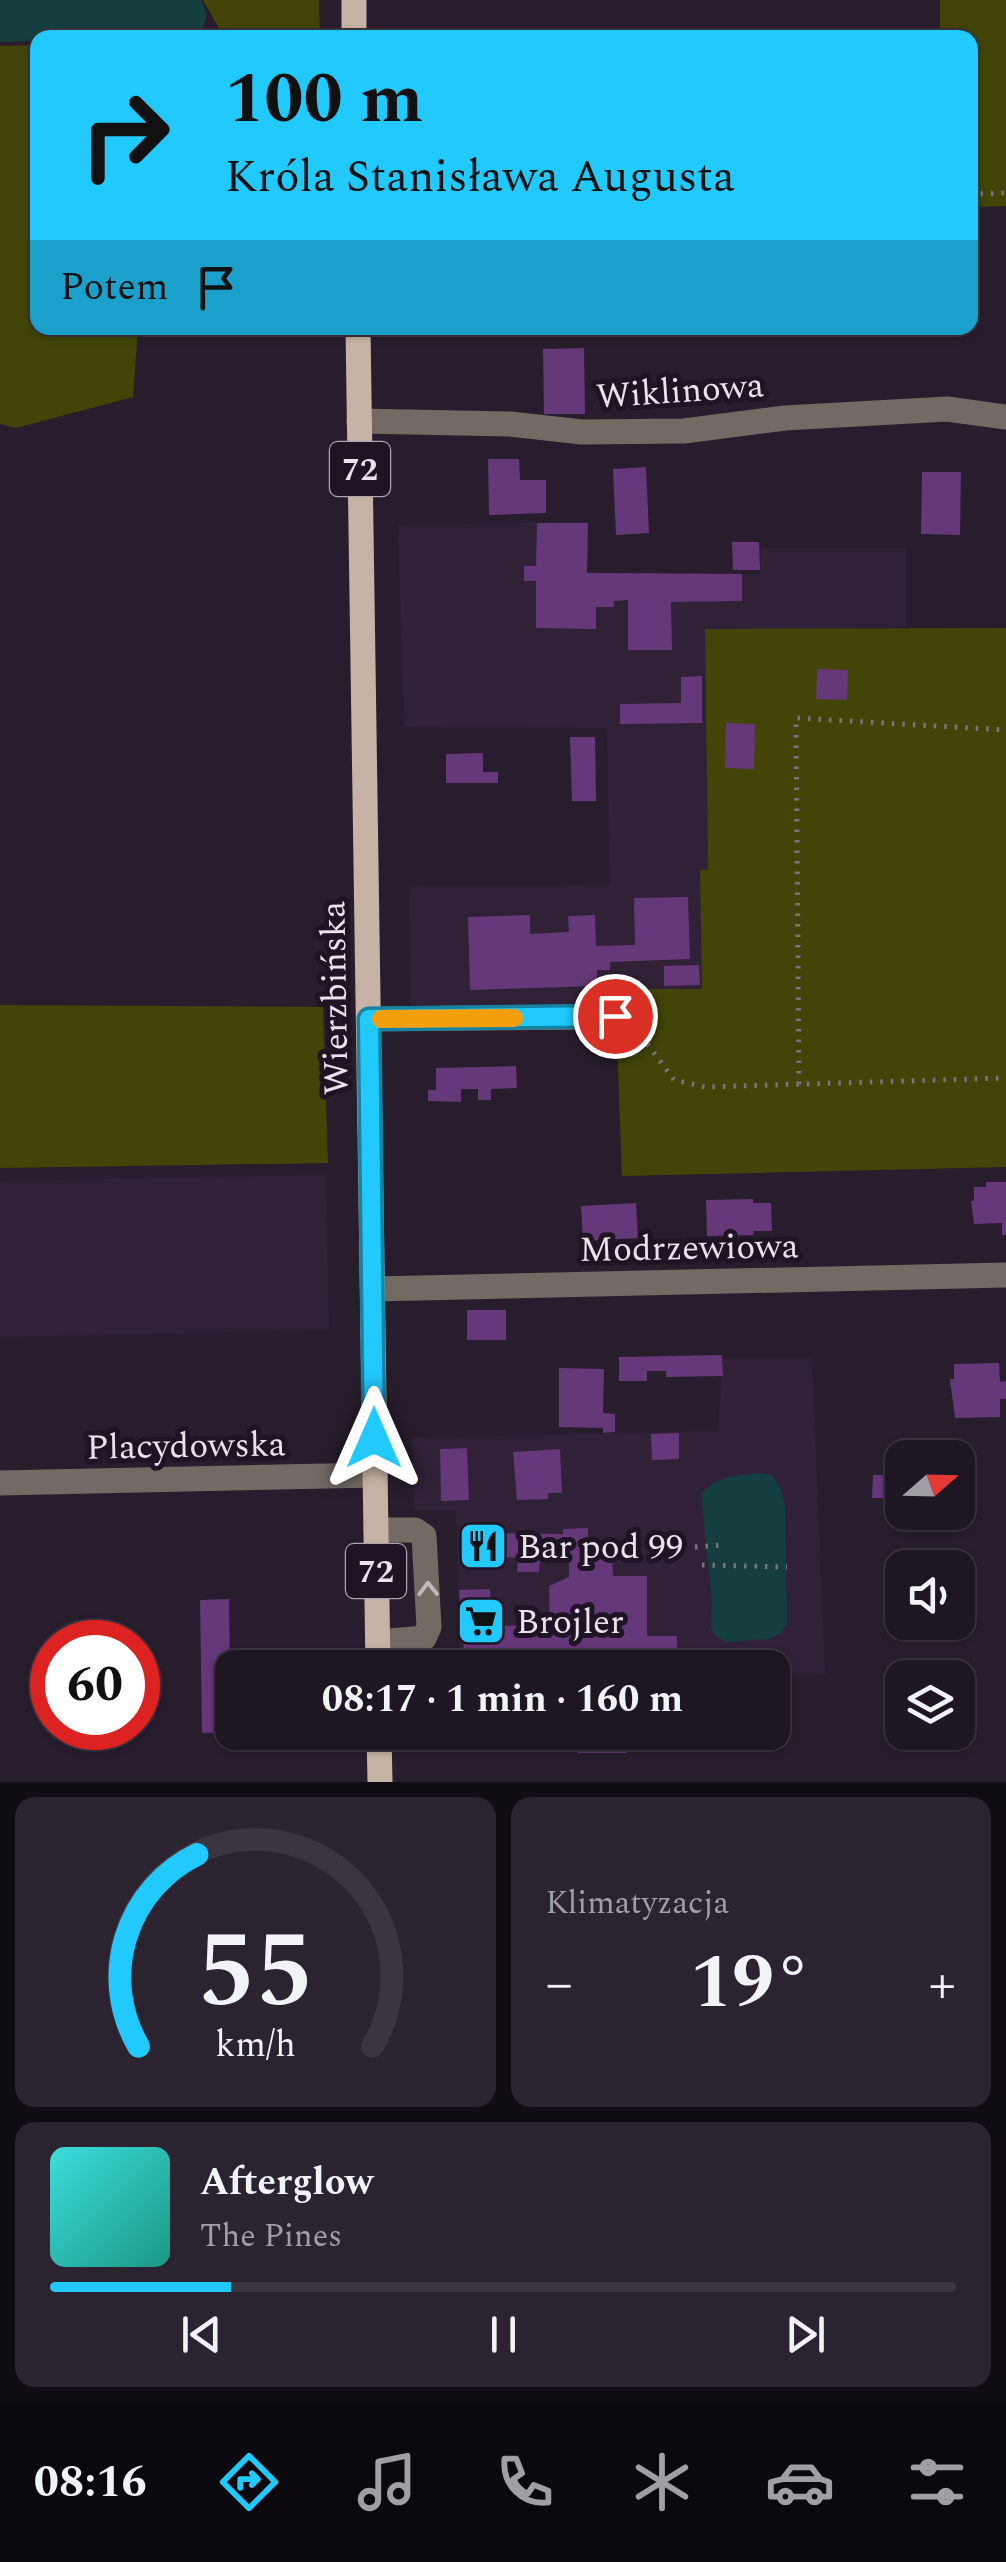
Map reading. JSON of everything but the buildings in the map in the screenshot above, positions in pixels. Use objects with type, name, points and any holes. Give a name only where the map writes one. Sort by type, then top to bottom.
[{"type":"main road","points":[[354,0],[354,30]]},
{"type":"main road","name":"Wierzbińska","points":[[358,335],[378,1650]]},
{"type":"main road","points":[[379,1750],[380,1782]]},
{"type":"street","name":"Wiklinowa","points":[[359,421],[650,432],[785,418],[946,409],[1006,416]]},
{"type":"street","points":[[369,1019],[615,1016]]},
{"type":"street","name":"Modrzewiowa","points":[[373,1290],[1006,1275]]},
{"type":"street","name":"Placydowska","points":[[0,1483],[374,1475]]},
{"type":"street","points":[[376,1530],[415,1530],[424,1536],[429,1627],[424,1638],[392,1650]]},
{"type":"path","points":[[978,194],[1006,193]]},
{"type":"path","points":[[799,1084],[796,718],[1006,730]]},
{"type":"path","points":[[615,1016],[634,1026],[674,1080],[705,1086],[1006,1078]]},
{"type":"path","points":[[695,1547],[723,1546]]},
{"type":"path","points":[[702,1565],[787,1566]]},
{"type":"shaded area","points":[[0,0],[201,0],[207,14],[202,30],[30,30],[30,41],[0,42]]},
{"type":"shaded area","points":[[203,0],[319,0],[320,30],[220,30]]},
{"type":"shaded area","points":[[940,0],[1006,0],[1006,206],[978,207],[978,30],[940,30]]},
{"type":"shaded area","points":[[30,45],[30,335],[137,335],[133,397],[16,428],[0,424],[0,46]]},
{"type":"shaded area","points":[[588,522],[587,572],[760,574],[761,548],[906,548],[906,627],[705,630],[708,870],[700,871],[703,989],[616,989],[616,1005],[411,1010],[409,887],[610,885],[607,728],[404,727],[398,525]]},
{"type":"shaded area","points":[[1006,628],[1006,1167],[622,1176],[615,989],[702,989],[700,870],[708,870],[705,629]]},
{"type":"shaded area","points":[[0,1005],[323,1007],[328,1163],[0,1168]]},
{"type":"shaded area","points":[[326,1175],[329,1330],[0,1337],[0,1181]]},
{"type":"shaded area","name":"Brojler","points":[[723,1358],[812,1358],[825,1675],[790,1676],[790,1650],[460,1650],[456,1509],[414,1509],[412,1438],[718,1431]]},
{"type":"shaded area","points":[[760,1473],[772,1475],[785,1507],[787,1625],[769,1639],[727,1642],[711,1628],[701,1493],[722,1480]]},
{"type":"slow traffic","points":[[381,1019],[514,1018]]},
{"type":"place","name":"Bar pod 99","points":[[483,1546]]},
{"type":"place","name":"Brojler","points":[[481,1621]]},
{"type":"route","points":[[374,1438],[369,1019],[615,1016]]}]
